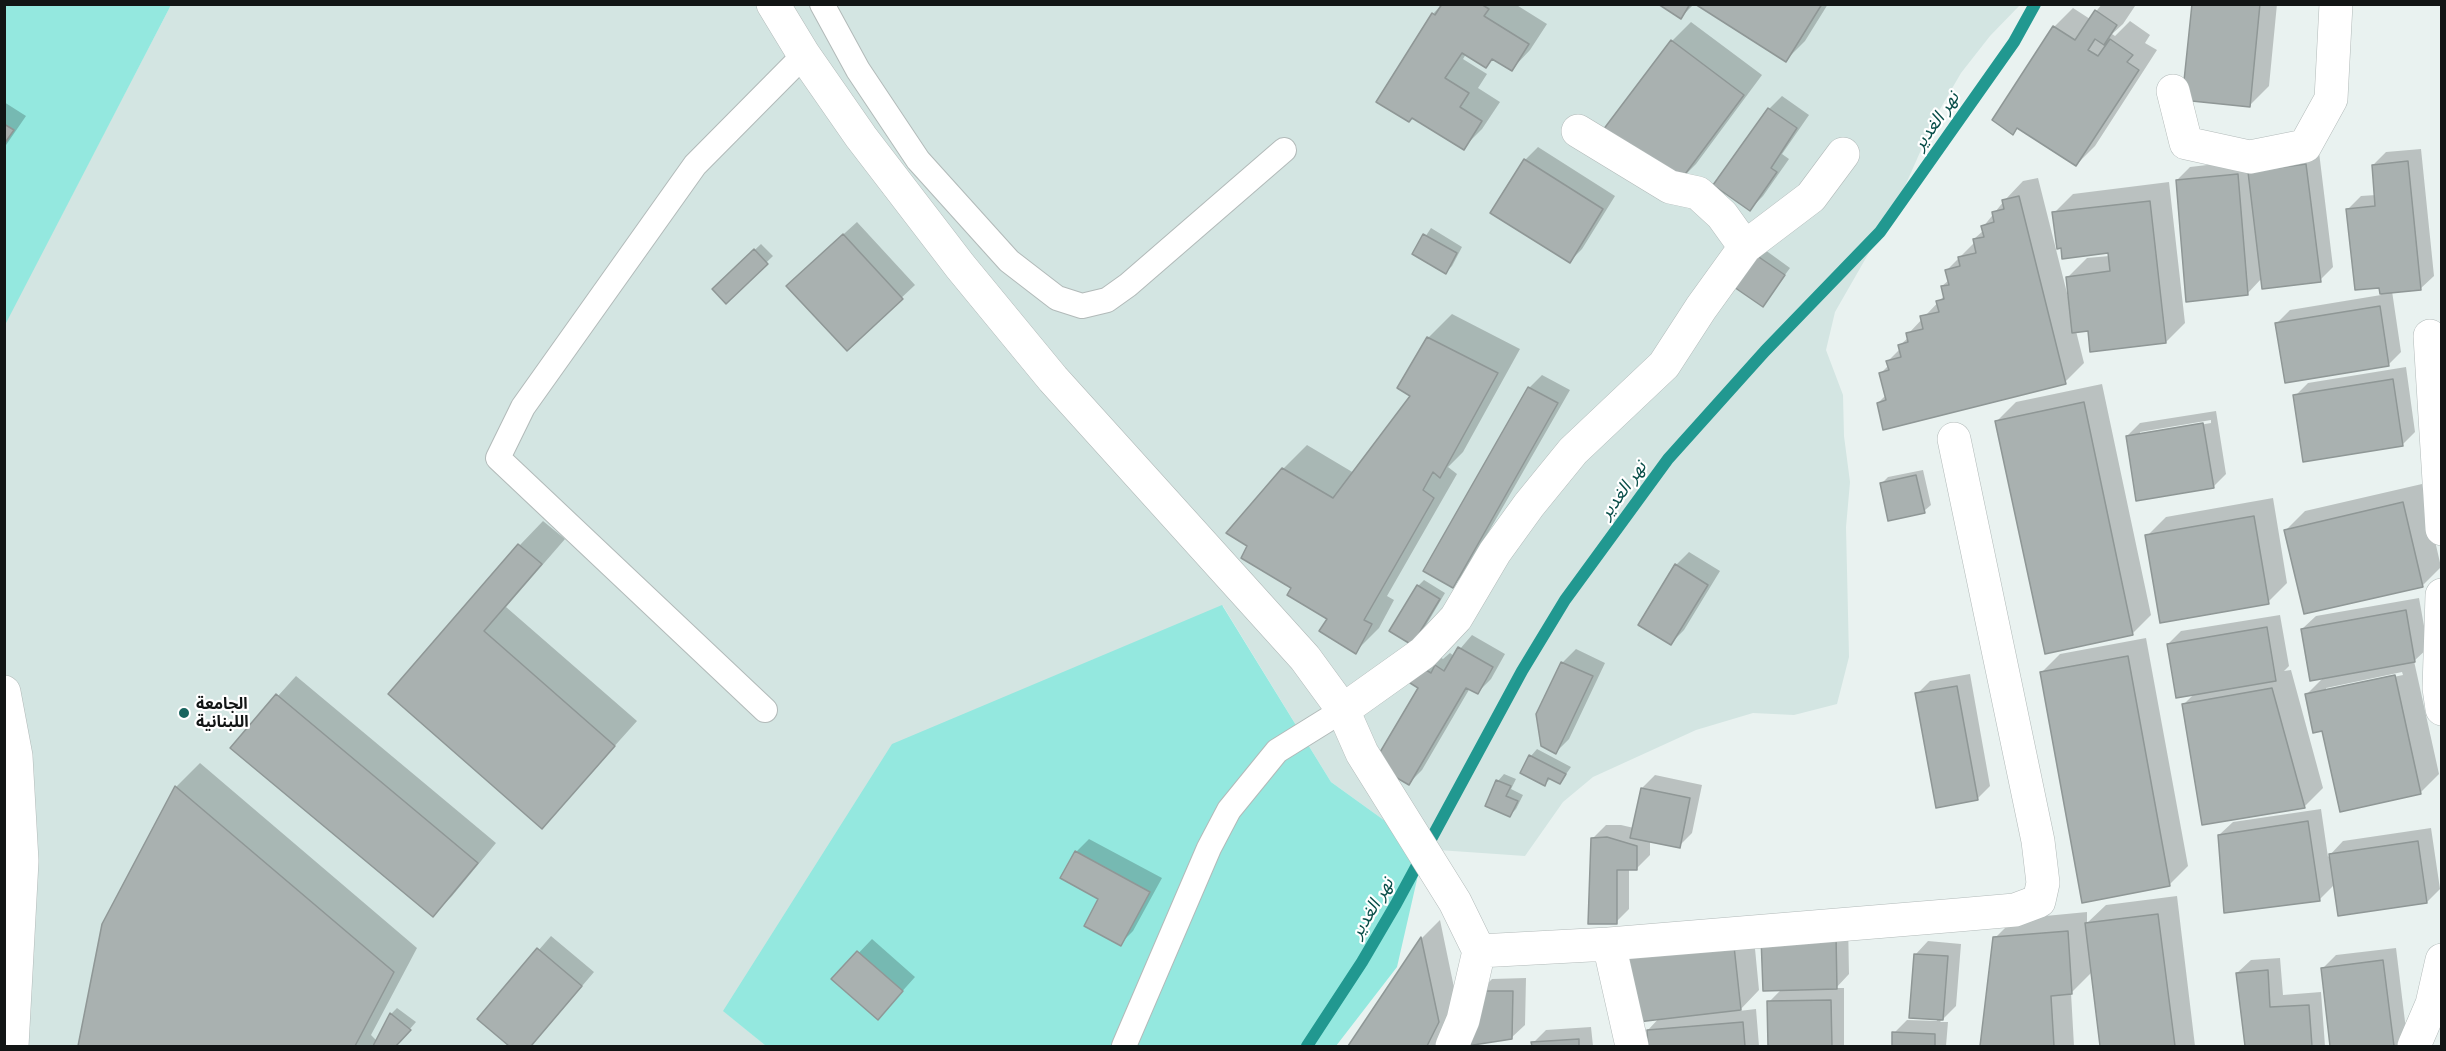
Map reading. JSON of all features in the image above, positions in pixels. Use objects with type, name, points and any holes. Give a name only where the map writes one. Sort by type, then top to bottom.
[{"type":"street","points":[[773,4],[804,55],[861,137],[960,266],[1032,353],[1305,658],[1343,710],[1362,753],[1455,902],[1479,951],[1463,1020],[1452,1047]]},
{"type":"street","points":[[2173,92],[2186,143],[2250,157],[2306,147],[2331,99],[2336,4]]},
{"type":"street","points":[[1578,131],[1670,187],[1698,193],[1722,215],[1745,247]]},
{"type":"street","points":[[1343,710],[1423,653],[1456,618],[1495,552],[1529,505],[1573,451],[1664,365],[1745,247],[1811,197],[1844,154]]},
{"type":"street","points":[[2430,336],[2442,530]]},
{"type":"street","points":[[1479,951],[1609,944],[2015,910],[2039,901],[2043,883],[2038,841],[1954,439]]},
{"type":"street","points":[[2442,595],[2439,688],[2442,709]]},
{"type":"street","points":[[4,692],[16,756],[22,861],[12,1047]]},
{"type":"street","points":[[1609,944],[1632,1047]]},
{"type":"street","points":[[2414,1047],[2432,1004],[2442,960]]},
{"type":"lane","points":[[822,4],[858,70],[918,160],[1009,261],[1057,298],[1065,301],[1082,306],[1107,300],[1284,150]]},
{"type":"lane","points":[[765,710],[498,459],[523,407],[696,165],[804,55]]},
{"type":"lane","points":[[1124,1047],[1209,849],[1229,810],[1277,751],[1343,710]]},
{"type":"shaded area","points":[[5,5],[171,5],[5,325]]},
{"type":"shaded area","points":[[171,5],[2020,5],[1990,36],[1961,73],[1936,116],[1898,202],[1835,312],[1826,350],[1843,395],[1844,436],[1850,482],[1846,527],[1849,657],[1837,704],[1794,715],[1753,713],[1696,730],[1593,777],[1563,802],[1525,856],[1424,849],[1331,782],[1223,606],[724,1011],[766,1046],[5,1046],[4,325]]},
{"type":"shaded area","points":[[1222,605],[1331,782],[1424,849],[1397,967],[1336,1046],[766,1046],[723,1011],[892,744]]},
{"type":"building","points":[[1442,4],[1481,4],[1489,9],[1484,16],[1529,44],[1512,71],[1492,59],[1486,68],[1462,53],[1445,78],[1469,93],[1460,107],[1482,121],[1464,150],[1412,118],[1409,122],[1376,102],[1432,13],[1435,15]]},
{"type":"building","points":[[1658,4],[1690,4],[1681,19]]},
{"type":"building","points":[[1695,4],[1822,4],[1786,62]]},
{"type":"building","points":[[2192,4],[2260,4],[2250,107],[2182,100]]},
{"type":"building","points":[[2095,10],[2117,25],[2104,45],[2095,39],[2088,50],[2098,56],[2110,39],[2133,55],[2127,62],[2139,70],[2076,166],[2017,128],[2013,135],[1992,120],[2053,26],[2075,40]]},
{"type":"building","points":[[1671,40],[1744,95],[1677,185],[1603,130]]},
{"type":"building","points":[[1768,108],[1797,128],[1771,168],[1777,172],[1750,211],[1713,185]]},
{"type":"building","points":[[4,124],[14,130],[4,144]]},
{"type":"building","points":[[1524,159],[1603,209],[1570,263],[1490,213]]},
{"type":"building","points":[[2408,161],[2421,290],[2380,294],[2379,288],[2355,290],[2346,209],[2375,206],[2372,165]]},
{"type":"building","points":[[2306,164],[2321,282],[2262,289],[2248,172]]},
{"type":"building","points":[[2238,174],[2248,295],[2186,302],[2176,180]]},
{"type":"building","points":[[2019,196],[2066,384],[1883,430],[1877,403],[1886,400],[1879,373],[1889,370],[1886,361],[1901,357],[1898,345],[1908,342],[1906,333],[1923,329],[1920,316],[1939,312],[1936,301],[1944,299],[1941,286],[1949,285],[1945,270],[1960,266],[1958,257],[1976,253],[1973,239],[1984,237],[1981,226],[1994,222],[1992,212],[2004,209],[2002,200]]},
{"type":"building","points":[[2150,201],[2166,343],[2090,352],[2088,331],[2072,333],[2066,277],[2110,271],[2108,253],[2062,259],[2061,248],[2057,249],[2052,212]]},
{"type":"building","points":[[843,234],[903,299],[847,351],[786,286]]},
{"type":"building","points":[[1423,234],[1457,253],[1446,274],[1412,254]]},
{"type":"building","points":[[754,249],[768,264],[726,304],[712,289]]},
{"type":"building","points":[[1753,253],[1785,275],[1763,307],[1731,285]]},
{"type":"building","points":[[2380,306],[2389,366],[2285,383],[2275,323]]},
{"type":"building","points":[[1427,337],[1498,373],[1440,478],[1433,472],[1423,490],[1434,498],[1364,620],[1372,624],[1356,654],[1319,631],[1327,619],[1287,595],[1291,588],[1241,558],[1247,546],[1226,533],[1282,468],[1333,498],[1410,396],[1397,388]]},
{"type":"building","points":[[2393,379],[2403,446],[2303,462],[2293,395]]},
{"type":"building","points":[[1528,387],[1558,403],[1453,588],[1423,571]]},
{"type":"building","points":[[2084,402],[2133,635],[2045,654],[1995,421]]},
{"type":"building","points":[[2203,423],[2214,488],[2136,501],[2126,436]]},
{"type":"building","points":[[1916,475],[1925,513],[1888,521],[1880,483]]},
{"type":"building","points":[[2403,502],[2423,587],[2304,614],[2284,530]]},
{"type":"building","points":[[2254,516],[2269,604],[2160,623],[2145,535]]},
{"type":"building","points":[[518,544],[542,564],[484,631],[615,746],[542,829],[388,694]]},
{"type":"building","points":[[1675,564],[1708,585],[1671,645],[1638,625]]},
{"type":"building","points":[[1417,585],[1440,599],[1412,645],[1389,631]]},
{"type":"building","points":[[2406,610],[2415,662],[2310,681],[2301,629]]},
{"type":"building","points":[[2267,627],[2276,681],[2176,698],[2167,644]]},
{"type":"building","points":[[1458,647],[1493,667],[1478,694],[1466,688],[1409,785],[1373,764],[1418,688],[1410,683],[1421,667],[1431,673],[1435,665],[1444,671]]},
{"type":"building","points":[[2128,656],[2170,886],[2082,903],[2040,672]]},
{"type":"building","points":[[1561,662],[1593,676],[1556,754],[1541,746],[1536,714]]},
{"type":"building","points":[[2395,675],[2421,794],[2340,812],[2322,731],[2313,733],[2305,694]]},
{"type":"building","points":[[1957,686],[1978,800],[1936,808],[1915,693]]},
{"type":"building","points":[[2272,688],[2305,808],[2202,825],[2182,704]]},
{"type":"building","points":[[276,694],[478,863],[433,917],[230,748]]},
{"type":"building","points":[[1529,755],[1566,774],[1560,784],[1548,778],[1545,786],[1520,773]]},
{"type":"building","points":[[1496,780],[1511,786],[1506,796],[1518,801],[1510,817],[1485,806]]},
{"type":"building","points":[[175,786],[394,972],[355,1046],[78,1046],[102,924]]},
{"type":"building","points":[[1641,788],[1690,798],[1680,848],[1630,838]]},
{"type":"building","points":[[2308,821],[2320,901],[2224,913],[2218,835]]},
{"type":"building","points":[[1607,837],[1637,846],[1637,870],[1617,870],[1617,924],[1588,924],[1591,838]]},
{"type":"building","points":[[2418,841],[2427,903],[2338,916],[2329,854]]},
{"type":"building","points":[[1075,851],[1150,892],[1121,946],[1084,926],[1098,899],[1060,878]]},
{"type":"building","points":[[2158,914],[2175,1046],[2100,1046],[2085,923]]},
{"type":"building","points":[[2068,931],[2072,994],[2051,996],[2054,1046],[1980,1046],[1993,937]]},
{"type":"building","points":[[1836,935],[1837,989],[1763,991],[1761,937]]},
{"type":"building","points":[[1421,937],[1439,1022],[1427,1046],[1348,1046]]},
{"type":"building","points":[[1733,937],[1741,1010],[1629,1023],[1621,949]]},
{"type":"building","points":[[537,948],[582,986],[531,1046],[509,1046],[477,1019]]},
{"type":"building","points":[[857,951],[903,991],[878,1020],[831,979]]},
{"type":"building","points":[[1914,954],[1948,956],[1943,1020],[1909,1018]]},
{"type":"building","points":[[2383,960],[2394,1046],[2330,1046],[2321,968]]},
{"type":"building","points":[[2268,970],[2270,1007],[2309,1005],[2312,1046],[2245,1046],[2236,973]]},
{"type":"building","points":[[1478,991],[1513,991],[1512,1039],[1467,1046]]},
{"type":"building","points":[[1831,1000],[1832,1046],[1768,1046],[1767,1001]]},
{"type":"building","points":[[390,1013],[411,1030],[396,1046],[373,1046]]},
{"type":"building","points":[[1743,1022],[1745,1046],[1648,1046],[1647,1030]]},
{"type":"building","points":[[1892,1032],[1935,1034],[1935,1046],[1892,1046]]},
{"type":"building","points":[[1579,1039],[1579,1046],[1532,1046],[1531,1042]]},
{"type":"waterway","name":"نهر الغدير","points":[[1307,1046],[1362,962],[1396,904],[1522,671],[1565,600],[1668,459],[1765,351],[1880,232],[2014,42],[2035,4]]},
{"type":"place","name":"الجامعة اللبنانية","points":[[184,713]]}]
